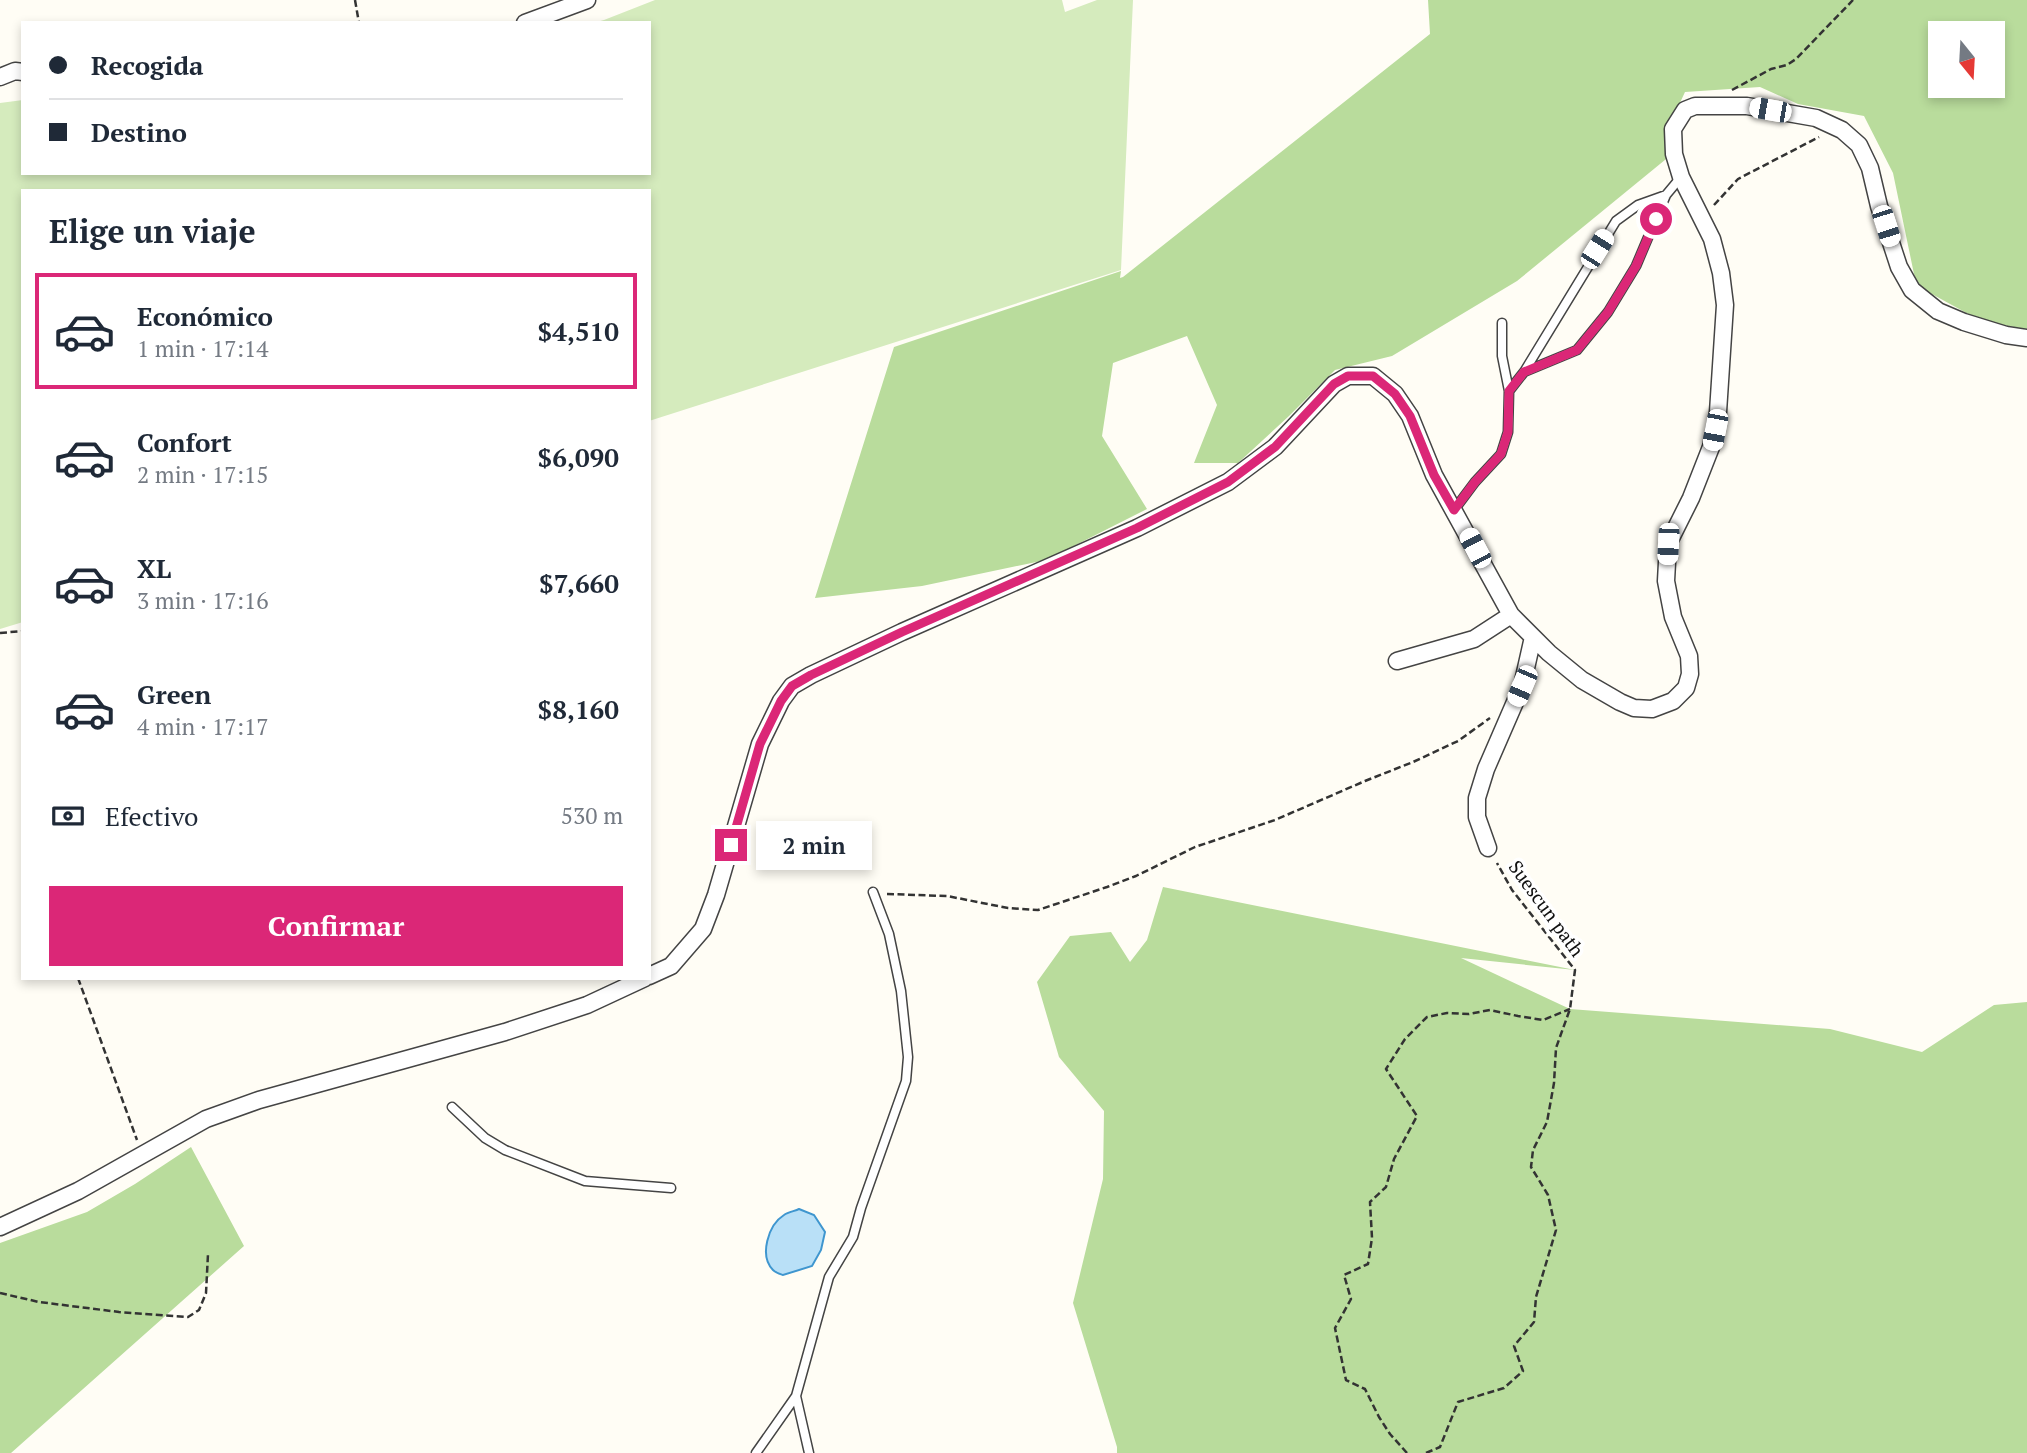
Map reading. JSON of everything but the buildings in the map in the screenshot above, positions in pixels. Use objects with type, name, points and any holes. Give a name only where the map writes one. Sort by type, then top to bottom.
[{"type":"street","points":[[530,21],[587,0]]},
{"type":"street","points":[[0,77],[15,71],[21,72]]},
{"type":"street","points":[[651,975],[671,966],[702,929],[716,895],[760,744],[792,686],[902,632],[1137,528],[1228,482],[1275,447],[1334,384],[1348,376],[1373,376],[1395,394],[1410,416],[1434,475],[1511,615],[1549,653],[1582,680],[1634,708],[1652,709],[1673,701],[1686,688],[1690,674],[1689,656],[1674,617],[1666,581],[1668,544],[1712,447],[1718,412],[1725,305],[1721,273],[1712,239],[1681,177],[1674,154],[1673,129],[1685,110],[1695,106],[1747,106],[1816,118],[1842,130],[1859,145],[1870,168],[1899,267],[1912,290],[1938,311],[1964,322],[2006,335],[2027,338]]},
{"type":"street","points":[[1397,661],[1474,639],[1511,615]]},
{"type":"street","points":[[1488,848],[1477,817],[1477,797],[1486,769],[1522,686],[1533,637]]},
{"type":"street","points":[[0,1227],[78,1191],[206,1119],[381,1065],[505,1032],[587,1005],[641,980]]},
{"type":"lane","points":[[1524,372],[1577,350],[1608,312],[1636,266],[1666,195],[1681,177]]},
{"type":"lane","points":[[1509,391],[1524,372],[1616,220],[1638,205],[1666,195]]},
{"type":"lane","points":[[1454,510],[1501,454],[1508,432],[1509,391],[1502,356],[1502,323]]},
{"type":"lane","points":[[756,1453],[796,1396],[829,1277],[853,1237],[906,1081],[908,1057],[901,991],[878,893]]},
{"type":"lane","points":[[452,1107],[485,1138],[505,1150],[585,1181],[671,1188]]},
{"type":"lane","points":[[796,1396],[809,1453]]},
{"type":"path","points":[[355,0],[359,21]]},
{"type":"path","points":[[1716,105],[1733,89],[1796,59],[1853,0]]},
{"type":"path","points":[[1703,221],[1738,179],[1813,139],[1842,130]]},
{"type":"path","points":[[0,633],[21,631]]},
{"type":"path","points":[[878,893],[947,896],[1008,908],[1038,910],[1136,876],[1195,847],[1275,820],[1413,762],[1458,741],[1496,714]]},
{"type":"path","name":"Suescun path","points":[[1426,1453],[1440,1447],[1458,1402],[1504,1388],[1523,1371],[1514,1346],[1534,1322],[1535,1297],[1556,1230],[1548,1195],[1531,1167],[1533,1150],[1547,1122],[1554,1083],[1556,1048],[1570,1009],[1575,970],[1512,890],[1488,848]]},
{"type":"path","points":[[79,980],[143,1156]]},
{"type":"path","points":[[1408,1453],[1384,1426],[1365,1389],[1346,1380],[1335,1328],[1351,1299],[1344,1275],[1368,1264],[1372,1238],[1370,1202],[1387,1187],[1394,1159],[1417,1116],[1386,1069],[1405,1039],[1427,1017],[1490,1010],[1543,1020],[1570,1009]]},
{"type":"path","points":[[0,1293],[39,1302],[188,1317],[199,1310],[206,1293],[208,1254]]},
{"type":"green space","points":[[655,0],[1062,0],[1065,12],[1097,0],[1133,0],[1121,270],[651,420],[651,189],[21,189],[21,623],[0,629],[0,103],[21,100],[21,175],[651,175],[651,21],[600,21]]},
{"type":"green space","points":[[1428,0],[2027,0],[2027,329],[1983,322],[1919,287],[1893,173],[1864,116],[1798,104],[1760,87],[1685,92],[1672,120],[1671,155],[1517,281],[1392,356],[1335,370],[1238,463],[1194,463],[1217,405],[1187,336],[1113,363],[1102,436],[1147,509],[1046,560],[922,586],[815,598],[894,347],[1121,271],[1120,278],[1430,34]]},
{"type":"green space","points":[[1163,887],[1575,970],[1461,958],[1570,1009],[1830,1029],[1922,1052],[1994,1005],[2027,1002],[2027,1453],[1117,1453],[1073,1303],[1103,1179],[1104,1111],[1059,1057],[1037,982],[1070,936],[1111,932],[1130,962],[1147,940]]},
{"type":"green space","points":[[191,1147],[244,1246],[11,1453],[0,1453],[0,1243],[87,1212]]},
{"type":"water","points":[[799,1209],[814,1215],[825,1232],[821,1250],[812,1266],[783,1275],[774,1271],[769,1264],[767,1241],[778,1220]]},
{"type":"route","points":[[731,845],[760,744],[781,701],[792,686],[902,632],[1137,528],[1228,482],[1275,447],[1334,384],[1348,376],[1373,376],[1395,394],[1410,416],[1434,475],[1454,510],[1501,454],[1508,432],[1509,391],[1524,372],[1577,350],[1608,312],[1636,266],[1656,219]]}]
